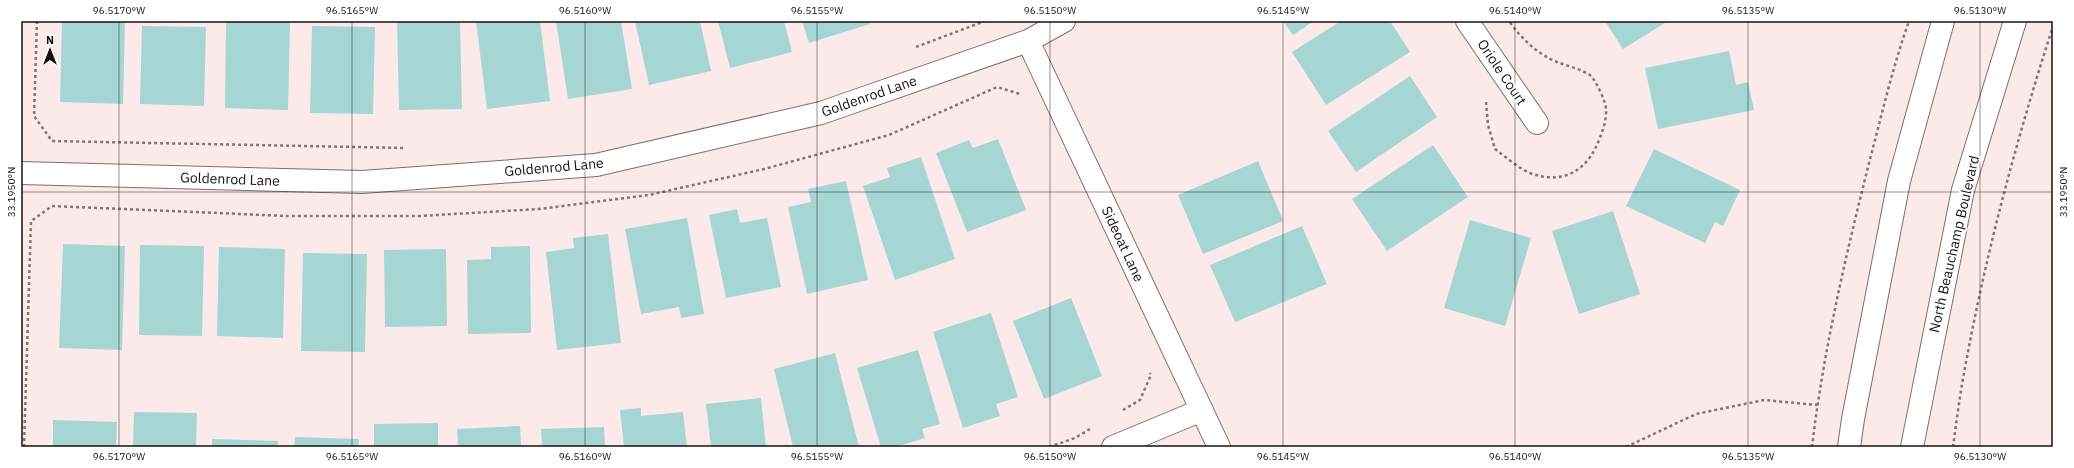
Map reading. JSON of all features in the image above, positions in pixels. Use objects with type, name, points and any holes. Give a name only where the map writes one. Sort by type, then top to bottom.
[{"type":"street","name":"Goldenrod Lane","points":[[21,173],[362,182],[596,165],[821,113],[1028,41],[1064,21]]},
{"type":"street","name":"Oriole Court","points":[[1467,21],[1537,123]]},
{"type":"street","points":[[1849,447],[1852,419],[1899,181],[1943,21]]},
{"type":"street","name":"North Beauchamp Boulevard","points":[[1912,447],[1963,190],[2015,21]]},
{"type":"street","name":"Sideoat Lane","points":[[1028,41],[1219,447]]},
{"type":"street","points":[[1113,447],[1202,410]]},
{"type":"path","points":[[37,21],[34,116],[52,141],[408,148]]},
{"type":"path","points":[[914,48],[985,21]]},
{"type":"path","points":[[1812,447],[1817,405],[1850,237],[1897,55],[1909,21]]},
{"type":"path","points":[[1953,447],[1966,358],[1993,236],[2026,110],[2053,26]]},
{"type":"path","points":[[24,447],[32,221],[52,206],[288,216],[420,216],[539,209],[649,195],[764,169],[889,135],[997,87],[1020,94],[1023,102]]},
{"type":"path","points":[[1120,411],[1140,400],[1151,375],[1148,368]]},
{"type":"path","points":[[1626,447],[1696,414],[1764,400],[1817,405]]},
{"type":"path","points":[[1049,447],[1075,438],[1094,426]]},
{"type":"building","points":[[62,21],[125,21],[123,104],[60,102]]},
{"type":"building","points":[[226,21],[290,21],[288,110],[225,108]]},
{"type":"building","points":[[397,21],[460,21],[462,109],[399,110]]},
{"type":"building","points":[[476,21],[540,21],[550,101],[487,109]]},
{"type":"building","points":[[556,21],[621,21],[632,89],[568,99]]},
{"type":"building","points":[[635,21],[700,21],[711,71],[649,85]]},
{"type":"building","points":[[718,21],[784,21],[792,52],[730,68]]},
{"type":"building","points":[[802,21],[869,21],[870,24],[809,43]]},
{"type":"building","points":[[1283,21],[1314,21],[1293,35]]},
{"type":"building","points":[[1341,21],[1390,21],[1410,52],[1326,105],[1292,52]]},
{"type":"building","points":[[1605,21],[1668,21],[1623,49]]},
{"type":"building","points":[[142,26],[206,27],[204,106],[140,104]]},
{"type":"building","points":[[312,26],[375,27],[373,114],[310,113]]},
{"type":"building","points":[[1729,51],[1736,85],[1748,82],[1754,110],[1658,129],[1645,68]]},
{"type":"building","points":[[1410,76],[1437,117],[1356,172],[1328,131]]},
{"type":"building","points":[[998,139],[1026,210],[967,232],[936,153],[969,140],[973,148]]},
{"type":"building","points":[[1433,145],[1468,197],[1387,251],[1352,199]]},
{"type":"building","points":[[1654,149],[1740,190],[1723,226],[1715,222],[1705,243],[1626,206]]},
{"type":"building","points":[[921,157],[955,259],[895,280],[863,186],[890,177],[887,168]]},
{"type":"building","points":[[1258,161],[1283,221],[1203,254],[1178,195]]},
{"type":"building","points":[[846,181],[868,280],[807,294],[788,207],[811,202],[808,189]]},
{"type":"building","points":[[737,209],[740,223],[767,218],[781,287],[726,298],[709,215]]},
{"type":"building","points":[[1613,211],[1640,294],[1579,314],[1552,231]]},
{"type":"building","points":[[687,218],[704,314],[681,318],[679,307],[641,314],[625,229]]},
{"type":"building","points":[[1470,220],[1531,238],[1505,326],[1444,308]]},
{"type":"building","points":[[1302,226],[1327,284],[1235,322],[1210,265]]},
{"type":"building","points":[[608,234],[621,343],[557,350],[546,252],[574,248],[573,238]]},
{"type":"building","points":[[63,244],[125,246],[122,350],[59,348]]},
{"type":"building","points":[[140,245],[204,246],[202,336],[139,335]]},
{"type":"building","points":[[530,246],[531,333],[468,334],[467,260],[491,259],[491,247]]},
{"type":"building","points":[[219,247],[285,249],[283,338],[217,336]]},
{"type":"building","points":[[446,249],[447,326],[385,327],[384,250]]},
{"type":"building","points":[[303,253],[367,254],[365,352],[301,351]]},
{"type":"building","points":[[1071,298],[1102,376],[1044,399],[1013,321]]},
{"type":"building","points":[[991,313],[1018,397],[996,404],[1000,416],[963,428],[933,332]]},
{"type":"building","points":[[918,350],[940,424],[922,429],[925,438],[895,447],[881,447],[857,368]]},
{"type":"building","points":[[835,353],[859,447],[793,447],[774,369]]},
{"type":"building","points":[[761,398],[766,447],[711,447],[706,404]]},
{"type":"building","points":[[641,408],[641,416],[683,412],[687,447],[624,447],[620,410]]},
{"type":"building","points":[[134,412],[197,413],[196,447],[133,447]]},
{"type":"building","points":[[53,420],[117,422],[116,447],[53,447]]},
{"type":"building","points":[[438,423],[438,447],[374,447],[374,424]]},
{"type":"building","points":[[520,426],[521,447],[458,447],[457,429]]},
{"type":"building","points":[[604,427],[605,447],[542,447],[541,429]]},
{"type":"building","points":[[295,437],[359,439],[358,447],[294,447]]},
{"type":"building","points":[[212,439],[278,441],[277,447],[212,447]]}]
